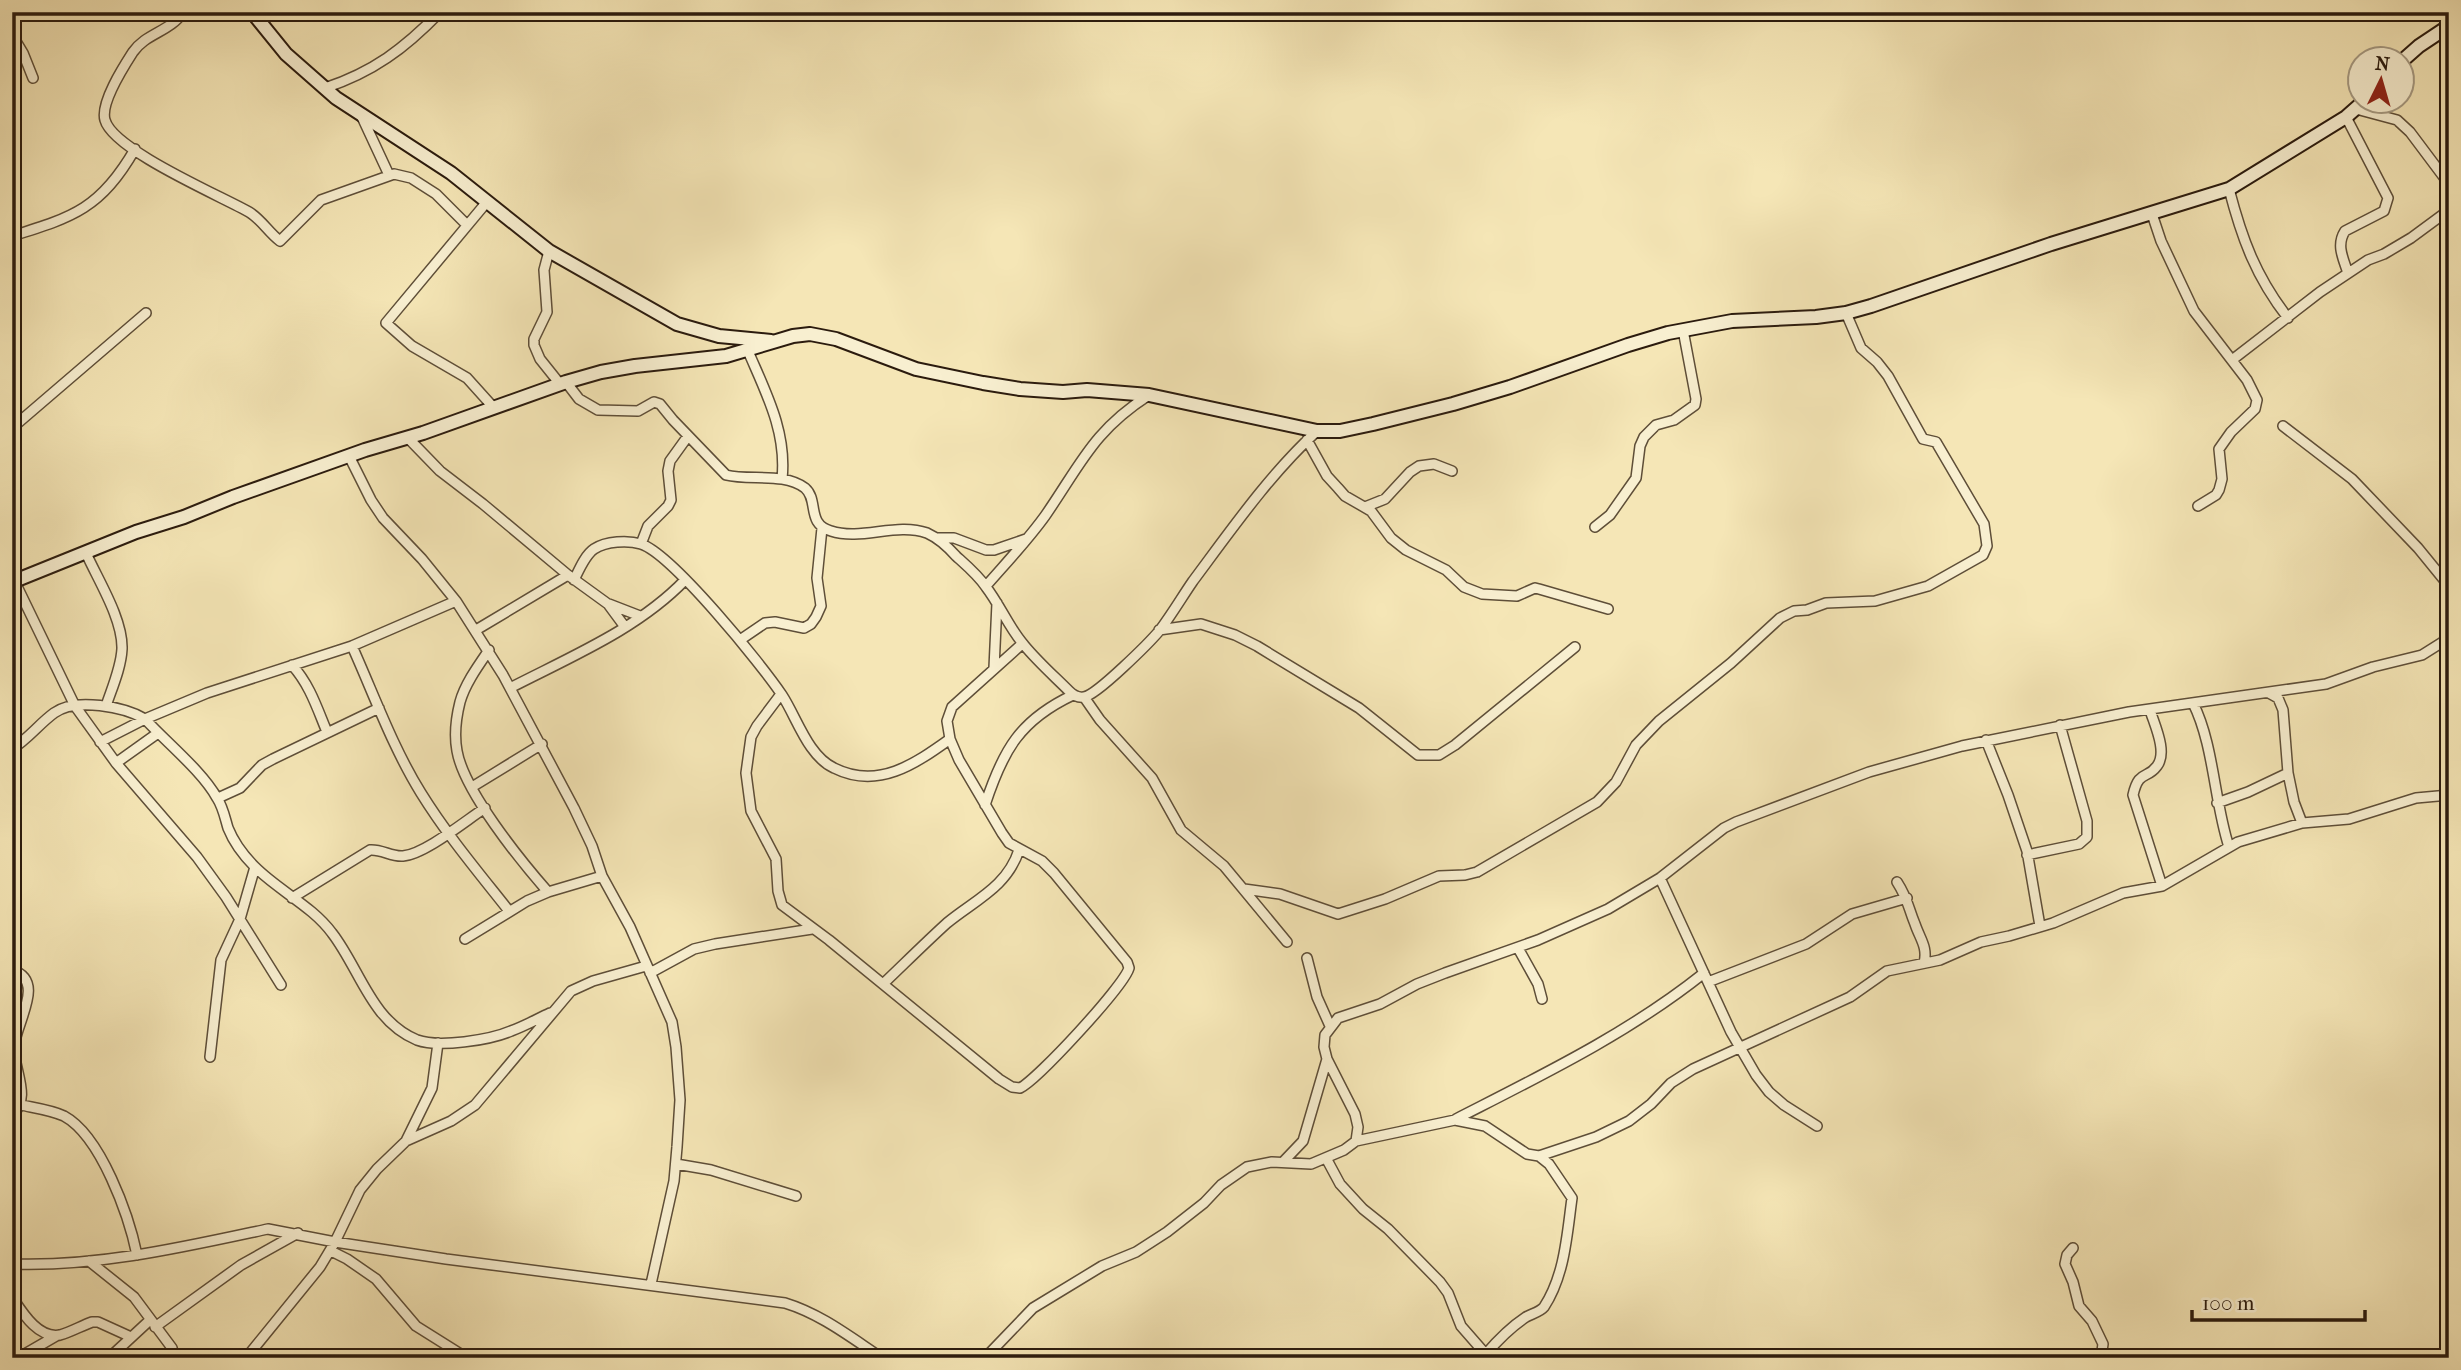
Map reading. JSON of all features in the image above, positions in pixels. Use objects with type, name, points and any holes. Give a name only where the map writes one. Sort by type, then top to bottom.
[{"type":"street","points":[[183,12],[173,25],[136,48],[105,108],[104,117],[108,128],[135,149],[169,172],[250,213],[281,241],[321,200],[389,174],[417,181],[436,194],[467,225]]},
{"type":"street","points":[[253,12],[286,54],[325,88],[362,117],[451,173],[549,251],[677,324],[719,336],[778,342]]},
{"type":"street","points":[[325,88],[369,71],[405,45],[440,12]]},
{"type":"street","points":[[2416,49],[2449,26]]},
{"type":"street","points":[[12,42],[17,43],[23,53],[33,78]]},
{"type":"street","points":[[281,985],[240,919],[184,841],[116,763],[75,706],[13,580],[233,497],[563,383],[635,366],[699,360],[748,351],[793,336],[823,335],[916,369],[983,383],[1020,389],[1063,392],[1087,390],[1149,395],[1312,436],[1340,431],[1427,411],[1510,387],[1628,345],[1683,330],[1732,321],[1846,313],[1948,281],[2051,244],[2229,189],[2346,115]]},
{"type":"street","points":[[2348,273],[2340,249],[2345,230],[2384,211],[2388,198],[2358,116]]},
{"type":"street","points":[[2382,116],[2397,120],[2410,132],[2449,184]]},
{"type":"street","points":[[362,117],[389,174]]},
{"type":"street","points":[[12,236],[45,227],[94,202],[115,180],[135,149]]},
{"type":"street","points":[[2229,189],[2243,239],[2256,270],[2288,318]]},
{"type":"street","points":[[486,203],[386,323],[412,346],[467,378],[494,408]]},
{"type":"street","points":[[2232,360],[2320,292],[2411,238],[2449,210]]},
{"type":"street","points":[[2152,214],[2161,241],[2194,311],[2255,394],[2255,409],[2223,440],[2219,449],[2222,479],[2219,490],[2216,495],[2198,506]]},
{"type":"street","points":[[549,251],[544,270],[547,312],[534,339],[534,345],[540,359],[579,399],[598,410],[638,411],[657,402],[726,475],[782,480],[795,483],[808,491],[813,514],[822,528],[832,532],[858,534],[911,530],[937,538],[986,586],[1022,643],[1073,695],[1084,697],[1100,688],[1160,631],[1240,520],[1312,436]]},
{"type":"street","points":[[12,428],[146,313]]},
{"type":"street","points":[[1244,889],[1280,894],[1338,914],[1385,899],[1439,876],[1477,872],[1597,802],[1616,782],[1636,746],[1659,720],[1731,663],[1780,618],[1794,611],[1807,610],[1826,603],[1875,601],[1928,586],[1983,555],[1987,546],[1984,524],[1936,442],[1923,439],[1888,376],[1861,348],[1846,313]]},
{"type":"street","points":[[1595,527],[1610,515],[1636,478],[1640,446],[1644,437],[1656,425],[1674,420],[1695,405],[1683,330]]},
{"type":"street","points":[[748,351],[774,409],[782,452],[782,480]]},
{"type":"street","points":[[986,586],[1028,538],[1087,449],[1103,430],[1131,406],[1149,395]]},
{"type":"street","points":[[2283,426],[2352,479],[2418,548],[2449,586]]},
{"type":"street","points":[[641,544],[648,526],[671,500],[668,471],[670,461],[688,436]]},
{"type":"street","points":[[1312,436],[1327,476],[1345,496],[1365,507],[1399,544],[1446,570],[1472,591],[1517,596],[1535,588],[1608,609]]},
{"type":"street","points":[[408,438],[440,471],[571,577],[608,604],[640,616]]},
{"type":"street","points":[[349,457],[383,518],[422,559],[456,601],[489,650],[542,744],[592,846],[602,876],[630,927],[671,1023],[676,1047],[680,1100],[676,1164],[652,1284]]},
{"type":"street","points":[[1365,507],[1385,499],[1419,466],[1434,464],[1452,471]]},
{"type":"street","points":[[740,640],[765,623],[775,622],[804,628],[811,624],[821,606],[817,578],[822,528]]},
{"type":"street","points":[[937,538],[954,538],[986,550],[994,550],[1028,538]]},
{"type":"street","points":[[476,630],[571,577],[594,549],[606,544],[624,542],[641,544],[664,560],[685,580],[740,640],[781,694],[820,759],[831,767],[844,773],[885,776],[919,762],[950,739]]},
{"type":"street","points":[[86,553],[113,613],[121,638],[120,663],[106,706]]},
{"type":"street","points":[[510,688],[625,626],[685,580]]},
{"type":"street","points":[[100,741],[145,719],[208,694],[352,646],[456,601]]},
{"type":"street","points":[[994,668],[997,603]]},
{"type":"street","points":[[608,604],[625,626]]},
{"type":"street","points":[[1160,631],[1201,624],[1235,635],[1359,708],[1418,755],[1439,755],[1455,745],[1575,647]]},
{"type":"street","points":[[1356,1141],[1358,1127],[1355,1114],[1327,1059],[1324,1047],[1325,1035],[1338,1018],[1380,1004],[1417,984],[1518,948],[1608,909],[1660,878],[1724,828],[1736,822],[1869,772],[1986,740],[2060,724],[2326,684],[2373,667],[2422,654],[2449,638]]},
{"type":"street","points":[[781,694],[751,737],[747,762],[747,794],[751,811],[776,859],[778,891],[782,905],[1006,1084],[1020,1088],[1036,1076],[1121,984],[1129,968],[1127,962],[1054,873],[1042,862],[1009,843],[985,805],[950,739],[947,721],[952,708],[1022,643]]},
{"type":"street","points":[[352,646],[420,792],[448,833],[509,911]]},
{"type":"street","points":[[489,650],[465,689],[457,719],[457,752],[462,769],[485,808],[548,892]]},
{"type":"street","points":[[292,665],[310,691],[327,732]]},
{"type":"street","points":[[2269,693],[2278,698],[2283,710],[2288,774],[2302,823]]},
{"type":"street","points":[[985,805],[997,770],[1011,745],[1029,722],[1044,710],[1073,695]]},
{"type":"street","points":[[1084,697],[1100,720],[1152,778],[1181,830],[1212,855],[1287,942]]},
{"type":"street","points":[[2193,703],[2203,729],[2217,803],[2229,847]]},
{"type":"street","points":[[12,749],[34,733],[55,711],[75,706],[106,706],[135,713],[145,719],[205,780],[218,798],[229,831],[238,847],[256,867],[314,914],[332,933],[385,1018],[398,1030],[419,1041],[438,1043],[510,1032],[550,1013]]},
{"type":"street","points":[[218,798],[240,788],[262,765],[379,708]]},
{"type":"street","points":[[2150,710],[2161,748],[2160,758],[2158,766],[2136,783],[2133,795],[2161,886]]},
{"type":"street","points":[[2028,855],[2079,844],[2087,837],[2087,821],[2060,724]]},
{"type":"street","points":[[116,763],[158,733]]},
{"type":"street","points":[[1986,740],[2028,855],[2040,926]]},
{"type":"street","points":[[472,787],[542,744]]},
{"type":"street","points":[[2217,803],[2288,774]]},
{"type":"street","points":[[1455,1119],[1485,1126],[1527,1154],[1539,1156],[1596,1137],[1629,1121],[1679,1077],[1850,997],[1887,971],[1940,960],[1982,942],[2064,918],[2123,893],[2161,886],[2238,842],[2302,823],[2359,817],[2416,798],[2449,795]]},
{"type":"street","points":[[292,898],[370,850],[381,850],[392,856],[405,856],[418,851],[485,808]]},
{"type":"street","points":[[883,984],[949,922],[994,890],[1007,876],[1019,850]]},
{"type":"street","points":[[210,1057],[221,960],[240,919],[256,867]]},
{"type":"street","points":[[465,939],[509,911],[548,892],[602,876]]},
{"type":"street","points":[[1660,878],[1739,1047],[1769,1092],[1817,1126]]},
{"type":"street","points":[[1897,882],[1907,898],[1913,921],[1926,950],[1924,963]]},
{"type":"street","points":[[985,1358],[1033,1308],[1102,1266],[1136,1252],[1204,1203],[1221,1185],[1258,1163],[1311,1164],[1344,1150],[1356,1141],[1455,1119],[1609,1040],[1706,977],[1805,944],[1852,914],[1907,898]]},
{"type":"street","points":[[406,1141],[451,1121],[475,1105],[550,1013],[570,991],[579,986],[648,969],[694,949],[813,929]]},
{"type":"street","points":[[1518,948],[1538,984],[1542,999]]},
{"type":"street","points":[[1307,958],[1317,997],[1330,1026]]},
{"type":"street","points":[[12,970],[26,979],[30,990],[14,1043],[14,1059],[22,1094],[21,1105],[12,1115]]},
{"type":"street","points":[[246,1358],[308,1283],[333,1247],[360,1190],[406,1141],[432,1088],[438,1043]]},
{"type":"street","points":[[1283,1162],[1303,1140],[1327,1059]]},
{"type":"street","points":[[21,1105],[64,1116],[79,1128],[119,1195],[137,1255]]},
{"type":"street","points":[[1326,1158],[1340,1184],[1440,1282],[1448,1293],[1461,1326],[1487,1356],[1523,1319],[1542,1309],[1563,1260],[1572,1198],[1555,1172],[1539,1156]]},
{"type":"street","points":[[676,1164],[711,1170],[796,1196]]},
{"type":"street","points":[[12,1264],[64,1264],[137,1255],[268,1229],[298,1233],[333,1247],[652,1284],[785,1303],[827,1321],[881,1358]]},
{"type":"street","points":[[109,1358],[131,1337],[241,1265],[298,1233]]},
{"type":"street","points":[[333,1247],[376,1279],[416,1326],[467,1358]]},
{"type":"street","points":[[2073,1248],[2067,1255],[2065,1264],[2073,1282],[2078,1306],[2092,1321],[2103,1344],[2099,1356]]},
{"type":"street","points":[[89,1261],[125,1288],[172,1348],[174,1358]]},
{"type":"street","points":[[12,1297],[33,1324],[48,1334],[57,1336]]},
{"type":"street","points":[[18,1358],[57,1336],[98,1322],[131,1337]]}]
